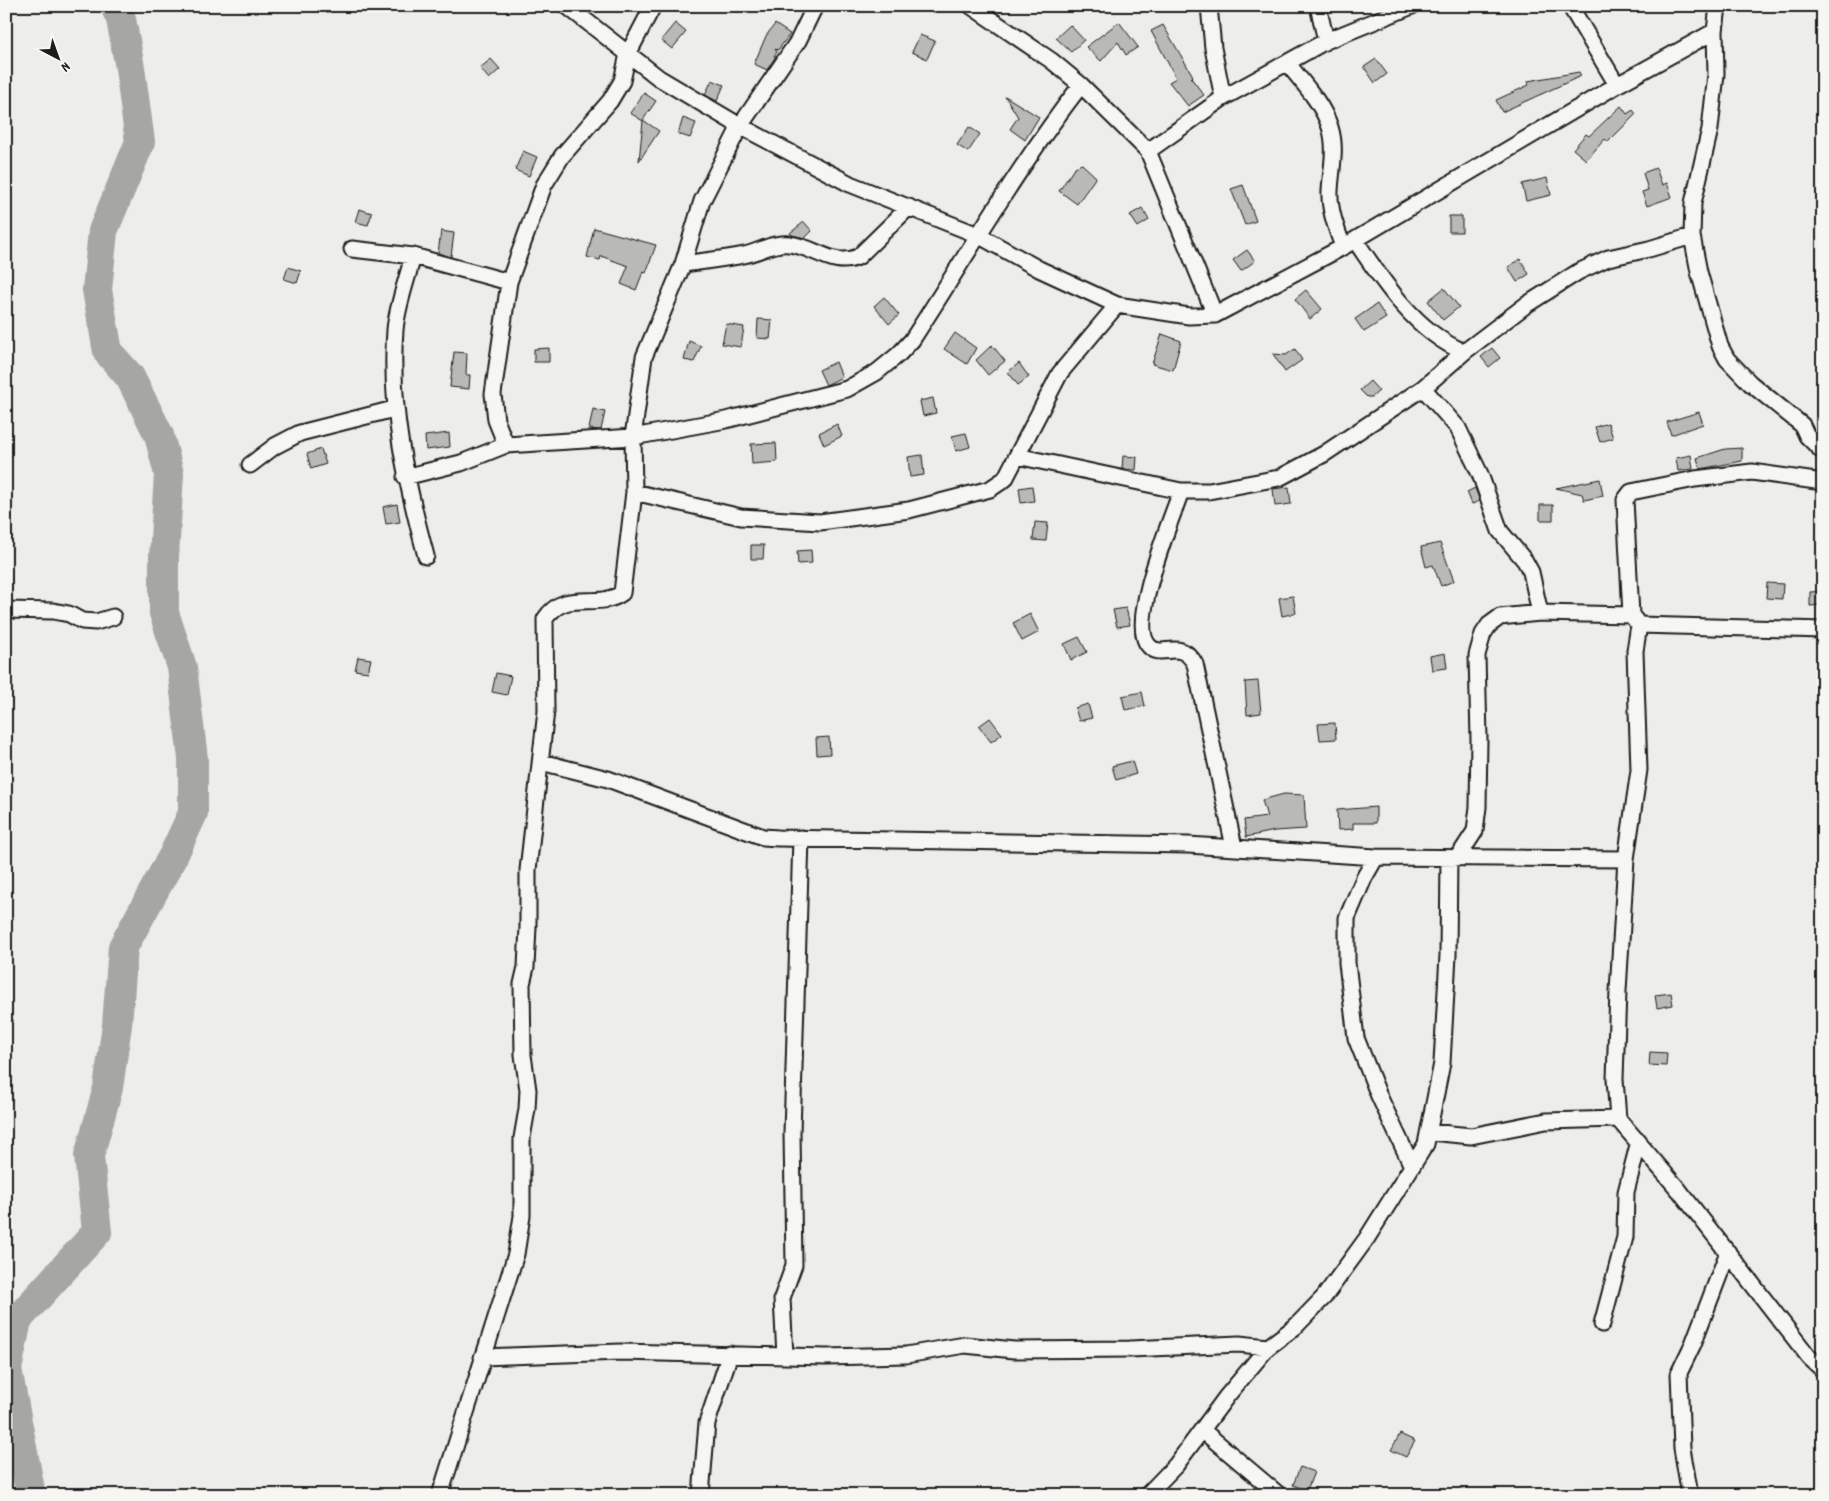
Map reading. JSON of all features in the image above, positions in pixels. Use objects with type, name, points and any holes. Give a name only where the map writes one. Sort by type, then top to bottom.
[{"type":"street","points":[[567,6],[660,78],[740,126],[850,184],[978,235],[1039,269],[1117,305],[1189,316],[1215,316],[1349,243],[1617,85],[1715,31]]},
{"type":"street","points":[[506,445],[496,420],[493,394],[510,282],[544,185],[562,156],[610,101],[622,80],[628,54],[653,6]]},
{"type":"street","points":[[440,1495],[482,1356],[516,1254],[522,1216],[522,1138],[528,1090],[523,1055],[522,984],[526,967],[528,870],[546,711],[545,619],[551,609],[564,602],[610,598],[622,593],[634,492],[633,438],[644,357],[683,264],[702,201],[740,126],[798,41],[815,6]]},
{"type":"street","points":[[971,6],[1052,61],[1081,85],[1148,151],[1215,316]]},
{"type":"street","points":[[1209,6],[1213,48],[1223,98]]},
{"type":"street","points":[[1318,6],[1326,41]]},
{"type":"street","points":[[1148,151],[1223,98],[1288,64],[1326,41],[1412,6]]},
{"type":"street","points":[[1570,6],[1617,85]]},
{"type":"street","points":[[1718,6],[1715,31],[1716,74],[1710,129],[1693,203],[1692,236],[1699,272],[1720,346],[1727,359],[1750,383],[1802,425],[1807,436],[1823,452]]},
{"type":"street","points":[[1288,64],[1320,106],[1330,127],[1334,167],[1330,192],[1334,216],[1349,243],[1427,329],[1446,344],[1464,352]]},
{"type":"street","points":[[405,477],[461,463],[506,445],[633,438],[726,420],[847,388],[877,372],[899,354],[912,340],[1046,130],[1081,85]]},
{"type":"street","points":[[683,264],[745,255],[789,244],[838,261],[849,261],[858,257],[909,208]]},
{"type":"street","points":[[1017,456],[1181,491],[1209,491],[1279,478],[1324,454],[1423,388],[1464,352],[1526,305],[1578,272],[1608,258],[1649,249],[1692,236]]},
{"type":"street","points":[[352,249],[413,256],[510,282]]},
{"type":"street","points":[[413,256],[395,329],[394,408],[405,477],[426,556]]},
{"type":"street","points":[[634,492],[741,516],[820,522],[909,510],[990,489],[1005,479],[1060,373],[1117,305]]},
{"type":"street","points":[[1423,388],[1458,428],[1480,474],[1500,531],[1525,561],[1531,572],[1540,613]]},
{"type":"street","points":[[250,464],[275,446],[300,433],[394,408]]},
{"type":"street","points":[[1823,482],[1752,472],[1695,479],[1632,492],[1624,500],[1635,620],[1639,770],[1626,859],[1615,1079],[1618,1119],[1639,1141],[1823,1370]]},
{"type":"street","points":[[1181,491],[1150,576],[1145,604],[1144,638],[1148,646],[1156,650],[1181,650],[1190,654],[1195,664],[1234,847]]},
{"type":"street","points":[[6,610],[54,611],[70,614],[82,621],[96,622],[112,617]]},
{"type":"street","points":[[1147,1495],[1176,1465],[1268,1347],[1295,1327],[1324,1297],[1367,1238],[1426,1144],[1430,1132],[1442,1063],[1454,858],[1475,831],[1478,807],[1477,655],[1483,634],[1489,625],[1500,618],[1540,613],[1823,630]]},
{"type":"street","points":[[541,762],[608,779],[763,837],[938,843],[1234,847],[1376,857],[1626,859]]},
{"type":"street","points":[[784,1356],[782,1298],[794,1266],[792,1133],[801,838]]},
{"type":"street","points":[[1376,857],[1364,878],[1348,918],[1347,963],[1356,1038],[1378,1096],[1412,1166]]},
{"type":"street","points":[[1430,1132],[1471,1136],[1546,1122],[1618,1119]]},
{"type":"street","points":[[1602,1324],[1626,1237],[1626,1192],[1639,1141]]},
{"type":"street","points":[[1690,1495],[1682,1448],[1679,1373],[1693,1344],[1728,1252]]},
{"type":"street","points":[[482,1356],[621,1352],[784,1356],[906,1355],[965,1345],[1014,1350],[1130,1349],[1239,1344],[1268,1347]]},
{"type":"street","points":[[701,1495],[707,1424],[730,1354]]},
{"type":"street","points":[[1202,1430],[1279,1495]]},
{"type":"building","points":[[1119,22],[1138,47],[1126,55],[1118,42],[1101,61],[1086,47]]},
{"type":"building","points":[[675,23],[686,32],[672,49],[661,40]]},
{"type":"building","points":[[775,24],[790,34],[778,50],[775,49],[777,52],[774,56],[776,56],[767,70],[754,64],[766,36]]},
{"type":"building","points":[[1070,25],[1084,40],[1071,52],[1056,38]]},
{"type":"building","points":[[1163,25],[1193,76],[1191,78],[1204,95],[1188,106],[1169,82],[1176,78],[1151,31]]},
{"type":"building","points":[[920,35],[935,41],[927,59],[912,52]]},
{"type":"building","points":[[491,59],[500,69],[489,79],[480,68]]},
{"type":"building","points":[[1376,59],[1387,74],[1375,83],[1364,67]]},
{"type":"building","points":[[1579,72],[1581,76],[1502,112],[1496,100],[1529,85],[1528,81]]},
{"type":"building","points":[[712,80],[724,85],[717,101],[705,95]]},
{"type":"building","points":[[644,93],[656,101],[643,120],[659,131],[639,161],[643,121],[630,113]]},
{"type":"building","points":[[1005,96],[1039,117],[1025,140],[1010,129],[1018,117]]},
{"type":"building","points":[[1621,106],[1627,114],[1633,110],[1636,114],[1608,142],[1605,139],[1586,160],[1573,149],[1586,134],[1589,136]]},
{"type":"building","points":[[683,118],[696,123],[690,138],[678,134]]},
{"type":"building","points":[[969,127],[980,134],[968,152],[957,145]]},
{"type":"building","points":[[523,151],[537,157],[529,176],[515,170]]},
{"type":"building","points":[[1082,164],[1096,177],[1077,204],[1059,191],[1075,167]]},
{"type":"building","points":[[1656,168],[1662,185],[1667,183],[1672,197],[1647,206],[1642,192],[1648,190],[1643,173]]},
{"type":"building","points":[[1547,178],[1551,195],[1526,201],[1522,184]]},
{"type":"building","points":[[1243,185],[1256,221],[1245,225],[1231,189]]},
{"type":"building","points":[[1142,208],[1149,220],[1138,227],[1130,215]]},
{"type":"building","points":[[359,209],[372,213],[368,225],[355,222]]},
{"type":"building","points":[[1449,216],[1462,216],[1462,232],[1449,232]]},
{"type":"building","points":[[804,222],[812,231],[805,238],[790,233]]},
{"type":"building","points":[[594,228],[656,245],[646,273],[643,272],[636,290],[621,284],[628,266],[601,256],[600,260],[587,257]]},
{"type":"building","points":[[441,231],[454,233],[451,257],[438,253]]},
{"type":"building","points":[[1247,250],[1255,261],[1241,271],[1233,260]]},
{"type":"building","points":[[1520,259],[1529,274],[1517,282],[1508,267]]},
{"type":"building","points":[[288,267],[301,271],[297,283],[284,279]]},
{"type":"building","points":[[1444,288],[1459,307],[1443,320],[1428,301]]},
{"type":"building","points":[[1306,290],[1322,309],[1310,319],[1295,299]]},
{"type":"building","points":[[884,297],[899,315],[889,324],[874,306]]},
{"type":"building","points":[[1377,304],[1386,318],[1364,332],[1355,319]]},
{"type":"building","points":[[758,319],[772,320],[770,339],[757,338]]},
{"type":"building","points":[[726,324],[744,327],[741,347],[722,344]]},
{"type":"building","points":[[955,333],[976,348],[967,364],[944,349]]},
{"type":"building","points":[[1162,334],[1181,341],[1173,370],[1152,364]]},
{"type":"building","points":[[689,341],[701,346],[694,362],[684,360]]},
{"type":"building","points":[[992,345],[1005,361],[988,375],[976,360]]},
{"type":"building","points":[[549,348],[549,362],[534,362],[534,349]]},
{"type":"building","points":[[1492,348],[1500,358],[1489,367],[1481,357]]},
{"type":"building","points":[[1295,349],[1302,360],[1285,372],[1273,354],[1286,355]]},
{"type":"building","points":[[454,352],[467,353],[466,375],[470,375],[469,389],[450,387]]},
{"type":"building","points":[[836,362],[842,377],[826,385],[819,370]]},
{"type":"building","points":[[1019,363],[1029,377],[1018,385],[1008,372]]},
{"type":"building","points":[[1370,381],[1379,391],[1372,397],[1367,397],[1360,390]]},
{"type":"building","points":[[933,398],[936,413],[923,416],[920,401]]},
{"type":"building","points":[[593,409],[605,412],[601,430],[589,429]]},
{"type":"building","points":[[1699,412],[1703,424],[1671,435],[1667,422]]},
{"type":"building","points":[[1608,423],[1613,438],[1600,442],[1595,427]]},
{"type":"building","points":[[837,424],[842,436],[824,445],[819,433]]},
{"type":"building","points":[[449,433],[450,447],[426,450],[425,436]]},
{"type":"building","points":[[966,433],[970,447],[956,451],[952,436]]},
{"type":"building","points":[[776,443],[777,462],[752,464],[751,444]]},
{"type":"building","points":[[1742,448],[1742,461],[1700,469],[1697,458],[1725,449]]},
{"type":"building","points":[[321,449],[326,464],[311,469],[307,454]]},
{"type":"building","points":[[922,455],[924,475],[910,477],[908,457]]},
{"type":"building","points":[[1691,455],[1693,469],[1678,471],[1676,458]]},
{"type":"building","points":[[1123,456],[1137,457],[1136,470],[1122,469]]},
{"type":"building","points":[[1600,479],[1603,496],[1584,500],[1582,494],[1556,488]]},
{"type":"building","points":[[1032,486],[1034,501],[1021,503],[1019,488]]},
{"type":"building","points":[[1289,487],[1291,504],[1275,506],[1273,489]]},
{"type":"building","points":[[1475,488],[1480,501],[1472,504],[1467,492]]},
{"type":"building","points":[[397,504],[400,522],[386,524],[383,507]]},
{"type":"building","points":[[1540,505],[1553,505],[1553,520],[1540,520]]},
{"type":"building","points":[[1035,522],[1048,523],[1046,541],[1033,540]]},
{"type":"building","points":[[1440,543],[1454,581],[1441,586],[1433,565],[1426,567],[1421,547]]},
{"type":"building","points":[[751,545],[764,545],[763,559],[751,559]]},
{"type":"building","points":[[811,550],[812,563],[798,564],[797,551]]},
{"type":"building","points":[[1767,583],[1783,584],[1782,599],[1766,598]]},
{"type":"building","points":[[1823,591],[1823,605],[1810,606],[1810,592]]},
{"type":"building","points":[[1293,596],[1296,613],[1282,616],[1279,598]]},
{"type":"building","points":[[1126,608],[1130,625],[1117,627],[1113,610]]},
{"type":"building","points":[[1030,614],[1039,632],[1022,641],[1013,623]]},
{"type":"building","points":[[1079,637],[1087,652],[1071,660],[1064,644]]},
{"type":"building","points":[[1445,653],[1447,668],[1432,670],[1430,656]]},
{"type":"building","points":[[358,657],[371,659],[368,672],[355,670]]},
{"type":"building","points":[[496,673],[511,676],[507,695],[492,692]]},
{"type":"building","points":[[1258,681],[1261,713],[1247,715],[1245,682]]},
{"type":"building","points":[[1142,692],[1145,706],[1125,710],[1122,696]]},
{"type":"building","points":[[1088,704],[1092,718],[1079,721],[1075,708]]},
{"type":"building","points":[[990,718],[1002,734],[991,742],[979,726]]},
{"type":"building","points":[[1335,723],[1336,739],[1320,740],[1318,724]]},
{"type":"building","points":[[829,737],[830,754],[817,755],[816,738]]},
{"type":"building","points":[[1132,761],[1136,774],[1116,780],[1112,766]]},
{"type":"building","points":[[1284,794],[1304,795],[1306,829],[1275,831],[1246,837],[1244,820],[1267,817],[1262,800]]},
{"type":"building","points":[[1376,807],[1376,823],[1353,823],[1353,829],[1338,830],[1337,810]]},
{"type":"building","points":[[1671,993],[1673,1005],[1657,1008],[1655,995]]},
{"type":"building","points":[[1650,1052],[1667,1053],[1666,1066],[1649,1065]]},
{"type":"building","points":[[1400,1434],[1415,1441],[1406,1457],[1391,1450]]},
{"type":"building","points":[[1300,1467],[1314,1472],[1307,1490],[1293,1485]]},
{"type":"waterway","points":[[31,1495],[7,1369],[17,1320],[97,1232],[89,1156],[108,1088],[117,1025],[123,947],[173,856],[193,813],[193,759],[182,667],[164,613],[164,556],[169,474],[159,435],[130,377],[108,352],[97,290],[103,231],[140,142],[121,19],[115,6]]},
{"type":"waterway","points":[[6,1435],[23,1445]]}]
